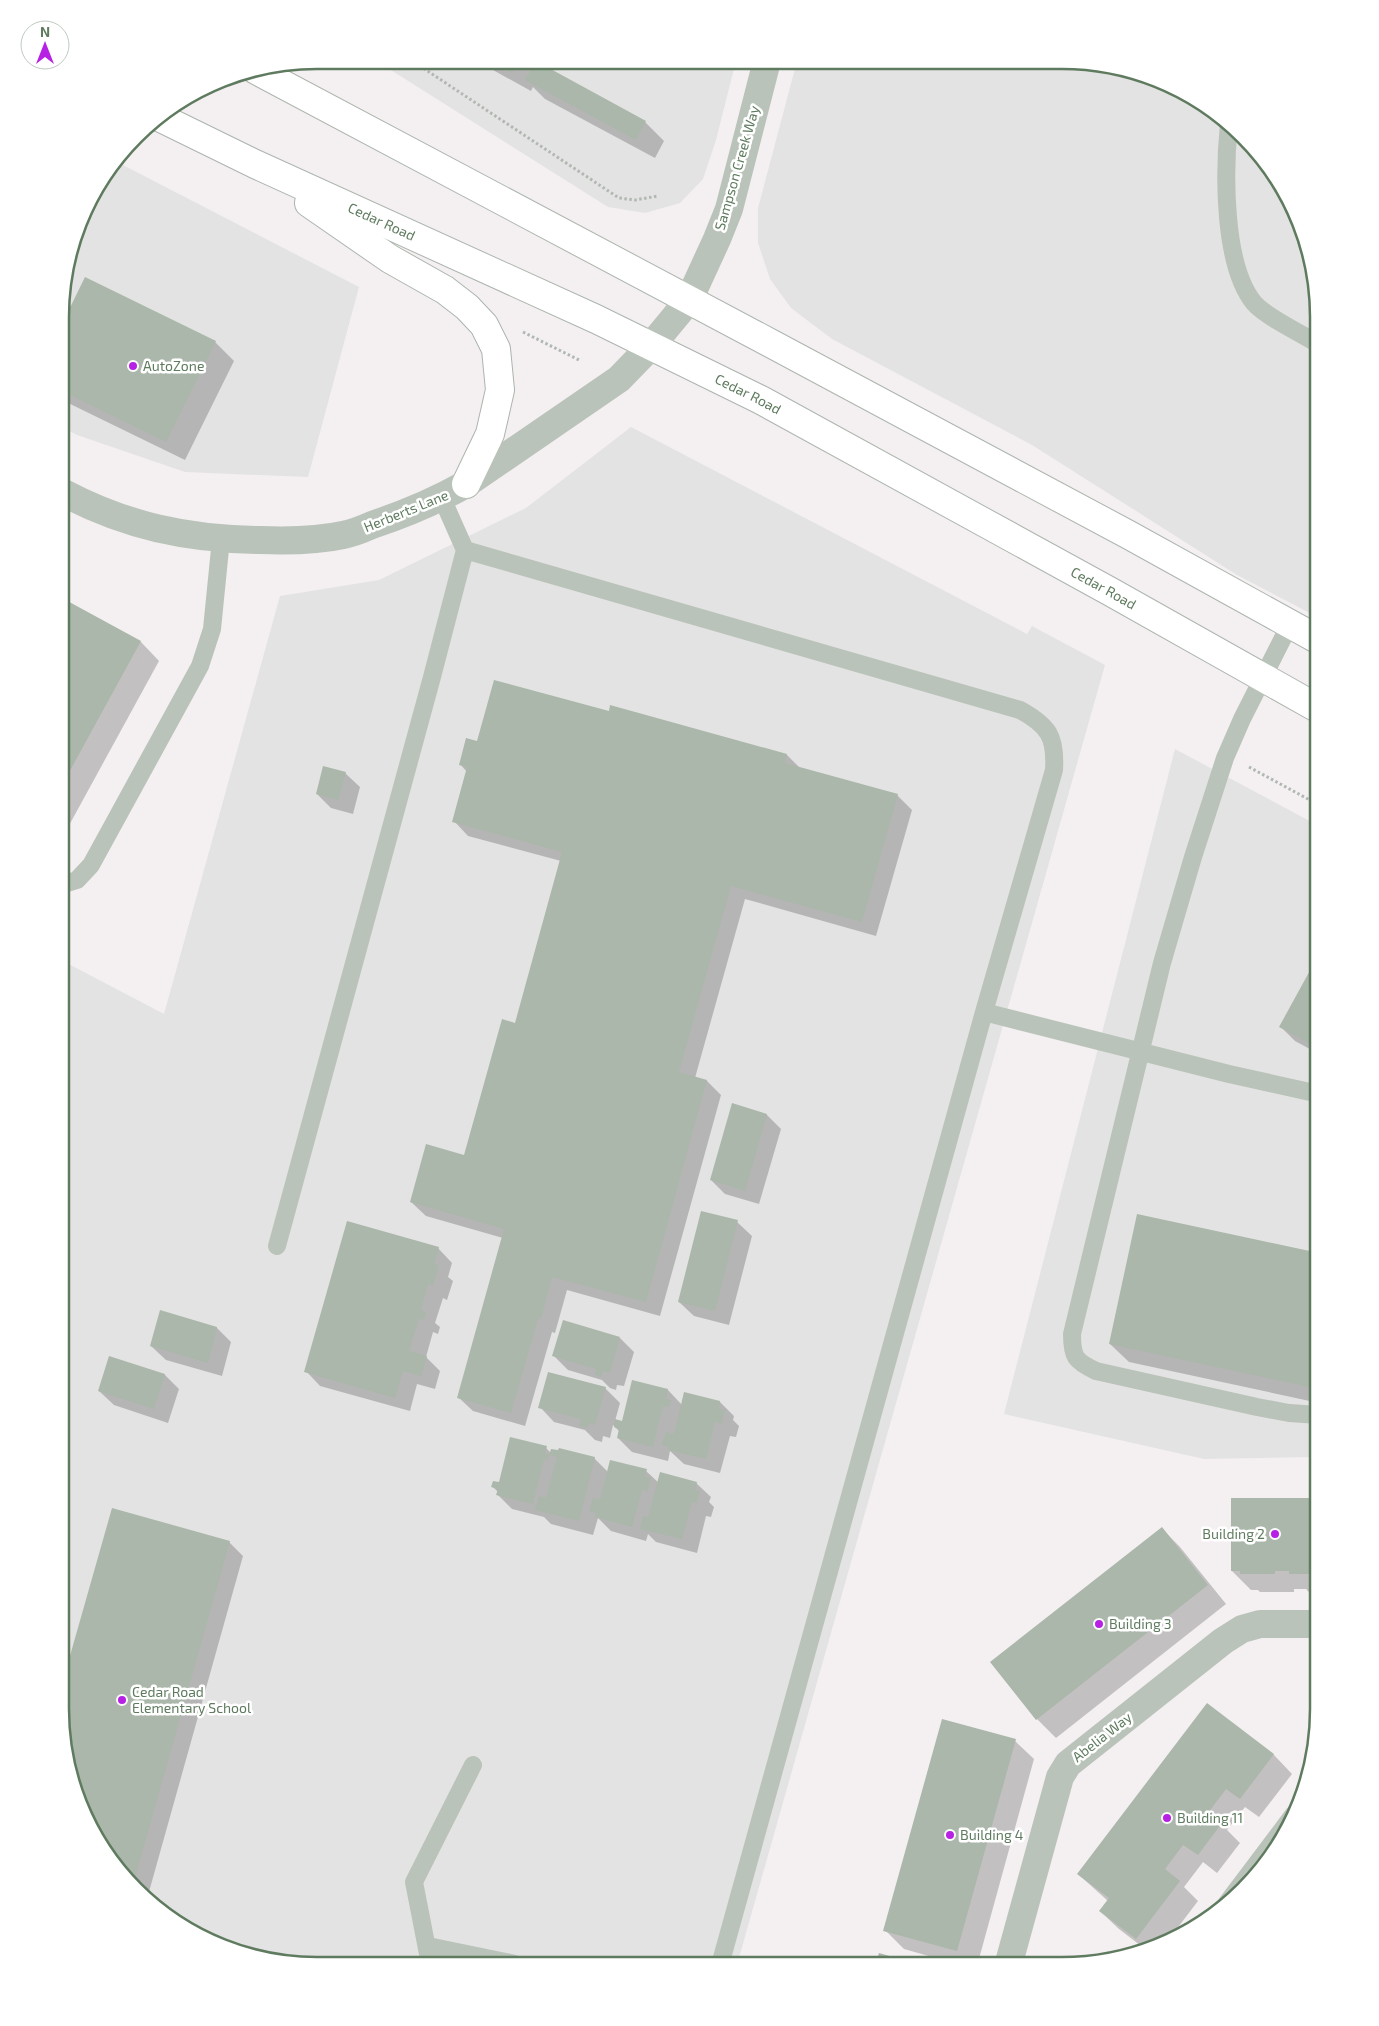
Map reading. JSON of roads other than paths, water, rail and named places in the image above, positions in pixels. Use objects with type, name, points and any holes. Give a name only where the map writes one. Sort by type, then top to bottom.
[{"type":"main road","points":[[265,75],[1129,535],[1310,635]]},
{"type":"main road","name":"Cedar Road","points":[[166,120],[255,164],[596,319],[761,400],[1111,592],[1310,704]]},
{"type":"main road","points":[[255,164],[390,259],[445,290],[467,307],[484,324],[496,349],[500,390],[490,434],[466,484]]},
{"type":"street","name":"Sampson Creek Way","points":[[689,300],[717,239],[728,209],[765,69]]},
{"type":"street","name":"Herberts Lane","points":[[69,496],[132,522],[183,535],[221,539],[292,541],[344,535],[392,519],[442,498],[466,484],[607,388],[620,378],[651,346],[689,300]]},
{"type":"street","name":"Abelia Way","points":[[1010,1957],[1060,1776],[1068,1764],[1223,1641],[1242,1629],[1260,1624],[1310,1624]]},
{"type":"lane","points":[[1228,132],[1228,224],[1240,283],[1255,305],[1286,326],[1310,339]]},
{"type":"lane","points":[[277,1246],[465,550],[442,498]]},
{"type":"lane","points":[[69,882],[77,880],[91,865],[200,666],[212,629],[221,539]]},
{"type":"lane","points":[[465,550],[1020,710],[1038,720],[1050,734],[1055,752],[1054,770],[984,1012],[722,1957]]},
{"type":"lane","points":[[1290,624],[1226,755],[1192,856],[1162,963],[1072,1334],[1072,1350],[1079,1363],[1096,1371],[1257,1407],[1288,1413],[1310,1414]]},
{"type":"lane","points":[[984,1012],[1310,1092]]},
{"type":"lane","points":[[429,1957],[414,1882],[473,1765]]},
{"type":"lane","points":[[428,1946],[481,1957]]},
{"type":"place","name":"AutoZone","points":[[133,366]]},
{"type":"place","name":"Building 2","points":[[1275,1534]]},
{"type":"place","name":"Building 3","points":[[1099,1624]]},
{"type":"place","name":"Cedar Road Elementary School","points":[[122,1700]]},
{"type":"place","name":"Building 11","points":[[1167,1818]]},
{"type":"place","name":"Building 4","points":[[950,1835]]}]
